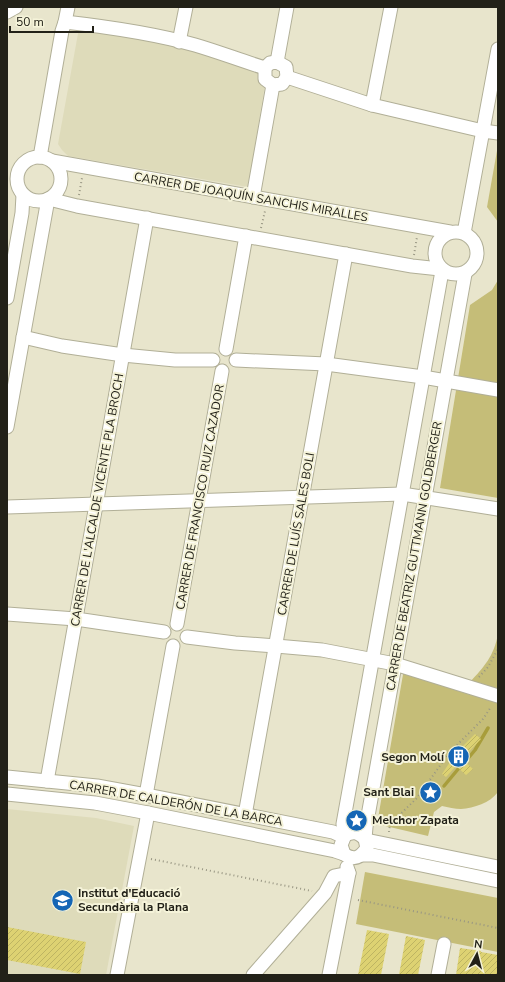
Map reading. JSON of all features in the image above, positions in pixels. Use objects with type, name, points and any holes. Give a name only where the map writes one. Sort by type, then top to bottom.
[{"type":"street","points":[[7,12],[16,7]]},
{"type":"street","points":[[46,159],[63,26],[60,7]]},
{"type":"street","points":[[179,42],[186,7]]},
{"type":"street","points":[[278,62],[287,7]]},
{"type":"street","points":[[373,99],[391,7]]},
{"type":"street","points":[[63,26],[117,28],[195,45],[265,68]]},
{"type":"street","points":[[464,233],[498,49]]},
{"type":"street","points":[[278,62],[286,67],[287,78],[282,84],[273,85],[265,79],[265,68],[270,63],[278,62]]},
{"type":"street","points":[[287,78],[373,99],[498,133]]},
{"type":"street","points":[[253,197],[273,85]]},
{"type":"street","points":[[7,298],[22,213],[23,195],[17,183],[18,170],[27,160],[46,159],[60,173],[59,188],[49,199],[7,427]]},
{"type":"street","name":"CARRER DE JOAQUÍN SANCHIS MIRALLES","points":[[46,159],[450,232]]},
{"type":"street","points":[[23,195],[35,201],[49,199],[77,206],[441,270],[453,275],[465,274],[474,265],[478,253],[474,241],[464,233],[457,231],[450,232],[437,241],[434,256],[441,270]]},
{"type":"street","name":"CARRER DE L'ALCALDE VICENTE PLA BROCH","points":[[47,781],[147,218]]},
{"type":"street","points":[[226,349],[246,236]]},
{"type":"street","name":"CARRER DE LUÍS SALES BOLI","points":[[245,815],[346,254]]},
{"type":"street","name":"CARRER DE BEATRIZ GUTTMANN GOLDBERGER","points":[[345,836],[343,824],[441,270]]},
{"type":"street","name":"CARRER DE BEATRIZ GUTTMANN GOLDBERGER","points":[[365,840],[366,827],[465,274]]},
{"type":"street","points":[[23,336],[62,346],[123,355],[174,360],[213,360]]},
{"type":"street","points":[[226,349],[233,353],[236,360],[231,369],[222,371],[216,367],[213,360],[217,351],[226,349]]},
{"type":"street","points":[[236,360],[326,364],[423,377],[498,390]]},
{"type":"street","name":"CARRER DE FRANCISCO RUIZ CAZADOR","points":[[177,624],[222,371]]},
{"type":"street","points":[[7,507],[402,494],[498,509]]},
{"type":"street","points":[[7,614],[76,619],[164,632]]},
{"type":"street","points":[[177,624],[184,628],[187,637],[183,644],[174,646],[165,640],[164,632],[170,625],[177,624]]},
{"type":"street","points":[[187,637],[235,643],[322,650],[395,664],[498,695]]},
{"type":"street","points":[[146,795],[174,646]]},
{"type":"street","name":"CARRER DE CALDERÓN DE LA BARCA","points":[[7,777],[97,786],[333,832],[345,836]]},
{"type":"street","name":"CARRER DE CALDERÓN DE LA BARCA","points":[[7,794],[95,804],[148,813],[345,854]]},
{"type":"street","points":[[117,975],[148,813]]},
{"type":"street","points":[[329,975],[349,873],[366,848],[365,840],[360,834],[352,832],[345,836],[341,845],[345,854],[349,873]]},
{"type":"street","points":[[365,840],[498,867]]},
{"type":"street","points":[[345,854],[352,858],[373,855],[498,881]]},
{"type":"street","points":[[254,975],[325,893],[334,876],[349,873]]},
{"type":"street","points":[[438,975],[444,944]]},
{"type":"path","points":[[77,206],[84,167]]},
{"type":"path","points":[[259,238],[267,200]]},
{"type":"path","points":[[412,266],[419,227]]},
{"type":"path","points":[[470,687],[488,667],[498,649]]},
{"type":"path","points":[[394,846],[397,836],[388,834],[390,824],[417,798],[449,753],[483,719],[498,695]]},
{"type":"path","points":[[140,856],[325,893]]},
{"type":"path","points":[[358,900],[498,928]]},
{"type":"shaded area","points":[[79,28],[154,39],[261,69],[265,85],[248,187],[68,156],[58,144]]},
{"type":"shaded area","points":[[498,145],[498,222],[487,207]]},
{"type":"shaded area","points":[[498,280],[498,498],[440,488],[470,305],[492,290]]},
{"type":"shaded area","points":[[498,634],[498,792],[486,802],[471,807],[459,809],[442,806],[434,812],[428,836],[377,824],[405,663],[470,682],[488,661],[494,649]]},
{"type":"shaded area","name":"Institut d'Educació Secundària la Plana","points":[[7,809],[96,818],[134,826],[106,975],[7,975]]},
{"type":"shaded area","points":[[365,872],[498,898],[498,952],[356,924]]},
{"type":"building","name":"Segon Molí","points":[[475,734],[481,739],[462,759],[473,769],[466,775],[456,766],[446,777],[442,774],[456,753]]},
{"type":"building","points":[[7,927],[86,942],[80,974],[7,960]]},
{"type":"building","points":[[367,930],[389,934],[381,975],[358,975]]},
{"type":"building","points":[[406,936],[425,940],[418,975],[399,975]]},
{"type":"building","points":[[460,948],[498,955],[498,975],[456,975]]},
{"type":"waterway","points":[[465,762],[475,750],[488,728]]},
{"type":"waterway","points":[[444,786],[459,768]]},
{"type":"place","name":"Segon Molí","points":[[459,757]]},
{"type":"place","name":"Sant Blai","points":[[430,792]]},
{"type":"place","name":"Melchor Zapata","points":[[357,820]]},
{"type":"place","name":"Institut d'Educació Secundària la Plana","points":[[63,900]]}]
